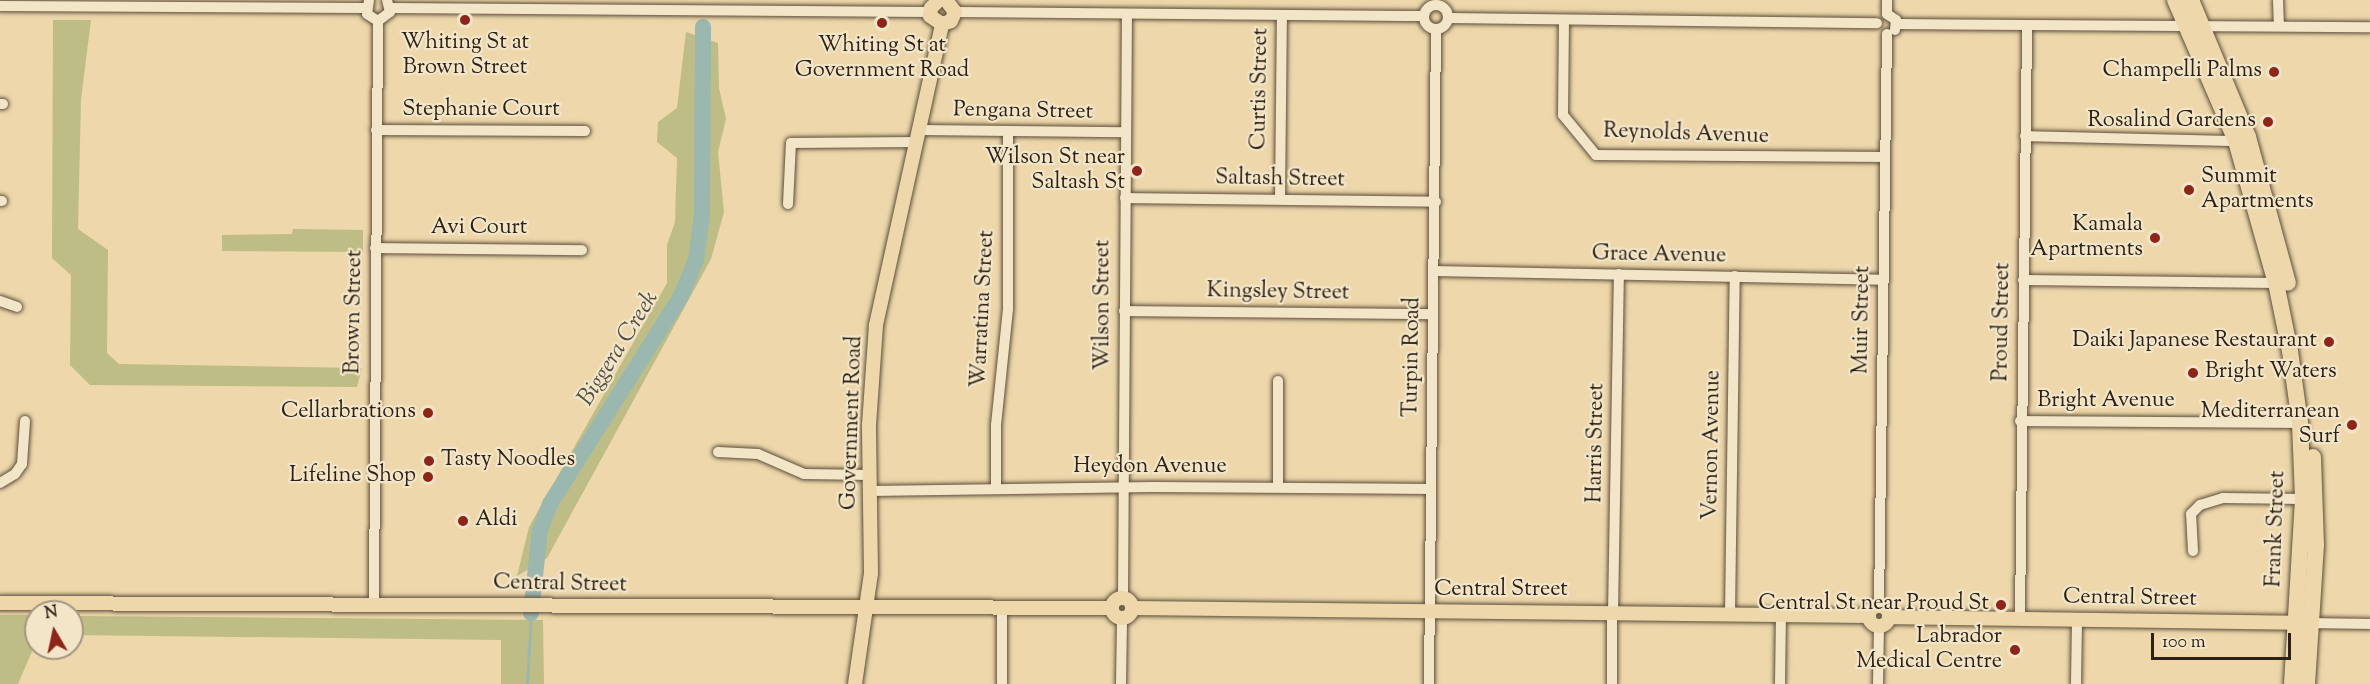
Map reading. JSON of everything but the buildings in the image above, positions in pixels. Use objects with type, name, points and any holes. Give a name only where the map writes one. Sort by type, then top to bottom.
[{"type":"highway","name":"Frank Street","points":[[2175,0],[2193,26],[2251,147],[2299,339],[2311,424],[2315,498],[2303,623],[2292,684]]},
{"type":"highway","name":"Frank Street","points":[[2191,0],[2193,26],[2236,141],[2276,283],[2300,423],[2303,499],[2303,623],[2307,684]]},
{"type":"main road","points":[[939,0],[930,12],[935,22],[942,24],[951,21],[955,12],[946,0]]},
{"type":"main road","name":"Government Road","points":[[855,684],[868,608],[869,425],[876,325],[942,24]]},
{"type":"main road","points":[[1123,597],[1133,608],[1122,618],[1116,616],[1112,608],[1116,599],[1123,597]]},
{"type":"main road","name":"Central Street","points":[[3,602],[1002,610],[1112,608]]},
{"type":"main road","name":"Central Street","points":[[1133,608],[1781,615],[1874,611]]},
{"type":"main road","points":[[1874,611],[1871,623],[1884,621]]},
{"type":"main road","name":"Central Street","points":[[1884,621],[2020,618],[2303,623]]},
{"type":"street","points":[[1887,0],[1887,14],[1897,24],[2370,27]]},
{"type":"street","points":[[2278,0],[2279,25]]},
{"type":"street","points":[[0,6],[24,3],[367,4],[369,17],[378,21],[388,15],[389,4],[615,5],[930,12]]},
{"type":"street","points":[[955,12],[1424,16],[1437,3],[1444,8],[1448,18],[1444,26],[1436,30],[1427,25],[1424,16]]},
{"type":"street","name":"Wilson Street","points":[[1123,597],[1127,14]]},
{"type":"street","points":[[1448,18],[1877,23],[1887,14]]},
{"type":"street","name":"Curtis Street","points":[[1280,199],[1282,16]]},
{"type":"street","name":"Reynolds Avenue","points":[[1564,20],[1563,115],[1596,155],[1885,157]]},
{"type":"street","name":"Brown Street","points":[[374,605],[378,21]]},
{"type":"street","points":[[1877,23],[1879,29],[1887,34],[1897,24]]},
{"type":"street","name":"Proud Street","points":[[2020,618],[2020,422],[2027,26]]},
{"type":"street","name":"Turpin Road","points":[[1429,684],[1428,612],[1436,202],[1436,30]]},
{"type":"street","name":"Muir Street","points":[[1874,611],[1887,34]]},
{"type":"street","name":"Stephanie Court","points":[[376,130],[585,131]]},
{"type":"street","name":"Pengana Street","points":[[788,204],[791,143],[1008,132],[1125,132]]},
{"type":"street","name":"Warratina Street","points":[[996,489],[996,425],[1008,309],[1008,132]]},
{"type":"street","points":[[2025,136],[2236,141]]},
{"type":"street","name":"Saltash Street","points":[[1125,198],[1436,202]]},
{"type":"street","name":"Avi Court","points":[[375,248],[582,250]]},
{"type":"street","name":"Grace Avenue","points":[[1433,271],[1883,280]]},
{"type":"street","name":"Harris Street","points":[[1612,684],[1619,274]]},
{"type":"street","name":"Vernon Avenue","points":[[1730,614],[1735,276]]},
{"type":"street","points":[[2023,280],[2276,283]]},
{"type":"street","points":[[0,301],[17,307]]},
{"type":"street","name":"Kingsley Street","points":[[1124,311],[1433,314]]},
{"type":"street","points":[[1278,381],[1278,487]]},
{"type":"street","points":[[0,483],[15,474],[22,464],[25,421]]},
{"type":"street","name":"Bright Avenue","points":[[2020,422],[2300,423]]},
{"type":"street","points":[[718,452],[758,454],[804,474],[870,475]]},
{"type":"street","name":"Heydon Avenue","points":[[870,491],[1278,487],[1431,489]]},
{"type":"street","points":[[2193,551],[2191,514],[2200,504],[2223,498],[2303,499]]},
{"type":"street","points":[[1002,610],[1002,684]]},
{"type":"street","points":[[1780,684],[1781,615]]},
{"type":"street","points":[[1121,684],[1122,618]]},
{"type":"street","points":[[2076,684],[2077,620]]},
{"type":"street","points":[[1878,684],[1884,621]]},
{"type":"street","name":"Central Street","points":[[2303,623],[2370,624]]},
{"type":"green space","points":[[53,20],[91,20],[81,99],[78,229],[108,250],[107,353],[119,364],[362,368],[357,387],[90,385],[70,365],[71,275],[52,258]]},
{"type":"green space","points":[[686,32],[718,43],[719,88],[726,119],[718,152],[724,212],[711,259],[547,558],[517,576],[529,527],[667,283],[667,245],[675,222],[677,158],[657,142],[658,122],[677,108]]},
{"type":"green space","points":[[293,229],[363,230],[363,252],[222,251],[222,235],[292,234]]},
{"type":"green space","points":[[0,615],[24,615],[24,660],[28,660],[18,684],[0,684]]},
{"type":"green space","points":[[84,616],[543,620],[544,684],[501,684],[501,640],[84,635]]},
{"type":"waterway","name":"Biggera Creek","points":[[531,613],[540,530],[550,504],[682,294],[696,260],[702,215],[703,27]]},
{"type":"waterway","name":"Biggera Creek","points":[[527,684],[531,613]]},
{"type":"place","name":"Whiting St at Brown Street","points":[[465,20]]},
{"type":"place","name":"Whiting St at Government Road","points":[[882,23]]},
{"type":"place","name":"Champelli Palms","points":[[2274,72]]},
{"type":"place","name":"Rosalind Gardens","points":[[2268,122]]},
{"type":"place","name":"Wilson St near Saltash St","points":[[1137,171]]},
{"type":"place","name":"Summit Apartments","points":[[2189,190]]},
{"type":"place","name":"Kamala Apartments","points":[[2155,238]]},
{"type":"place","name":"Daiki Japanese Restaurant","points":[[2329,342]]},
{"type":"place","name":"Bright Waters","points":[[2193,373]]},
{"type":"place","name":"Cellarbrations","points":[[428,413]]},
{"type":"place","name":"Mediterranean Surf","points":[[2352,425]]},
{"type":"place","name":"Tasty Noodles","points":[[429,461]]},
{"type":"place","name":"Lifeline Shop","points":[[428,477]]},
{"type":"place","name":"Aldi","points":[[463,521]]},
{"type":"place","name":"Central St near Proud St","points":[[2001,605]]},
{"type":"place","name":"Labrador Medical Centre","points":[[2015,650]]}]
